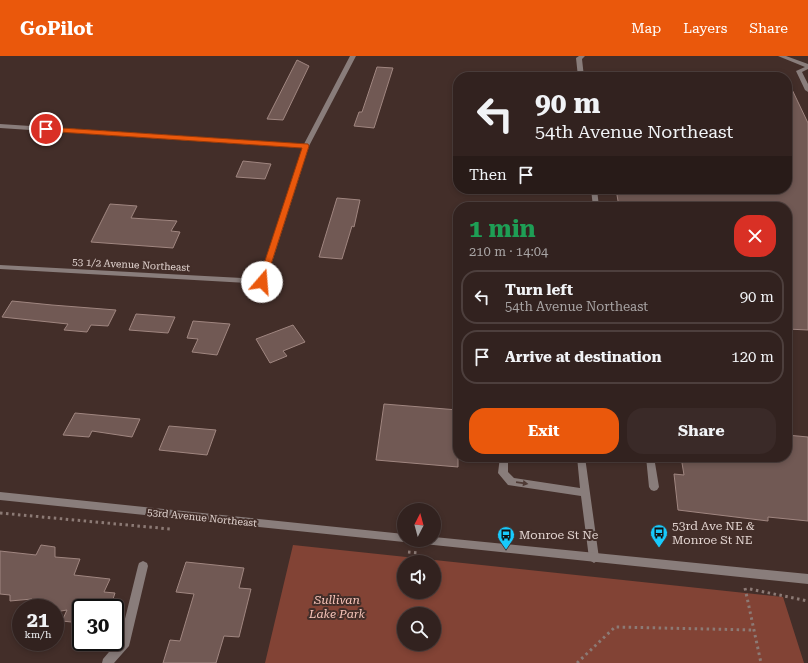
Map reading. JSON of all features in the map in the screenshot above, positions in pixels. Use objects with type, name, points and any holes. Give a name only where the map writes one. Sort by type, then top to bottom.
[{"type":"street","points":[[0,126],[306,146],[353,56]]},
{"type":"street","points":[[580,72],[579,58],[582,56]]},
{"type":"street","points":[[781,56],[808,67]]},
{"type":"street","points":[[808,67],[799,71],[808,90]]},
{"type":"street","name":"53 1/2 Avenue Northeast","points":[[0,267],[262,282],[306,146]]},
{"type":"street","points":[[504,462],[503,473],[511,482],[586,492]]},
{"type":"street","points":[[582,462],[594,558]]},
{"type":"street","points":[[651,462],[654,487]]},
{"type":"street","name":"53rd Avenue Northeast","points":[[0,496],[397,537]]},
{"type":"street","points":[[441,542],[808,580]]},
{"type":"street","points":[[107,663],[124,642],[144,566]]},
{"type":"path","points":[[745,588],[761,663]]},
{"type":"path","points":[[577,663],[615,626],[754,630]]},
{"type":"green space","name":"Sullivan Lake Park","points":[[293,545],[397,556],[397,599],[441,599],[441,561],[783,597],[804,663],[265,663]]},
{"type":"building","points":[[297,60],[309,66],[283,120],[267,119]]},
{"type":"building","points":[[377,67],[393,68],[374,128],[354,126],[359,112],[362,112]]},
{"type":"building","points":[[792,89],[808,123],[808,330],[792,329],[792,202],[618,202],[617,194],[792,194]]},
{"type":"building","points":[[243,161],[271,164],[265,179],[236,177]]},
{"type":"building","points":[[337,198],[360,200],[354,227],[352,226],[342,259],[319,257]]},
{"type":"building","points":[[110,204],[137,206],[131,218],[177,221],[171,231],[180,232],[173,248],[91,242]]},
{"type":"building","points":[[12,301],[116,310],[108,326],[91,325],[87,332],[64,330],[68,324],[2,317]]},
{"type":"building","points":[[136,314],[175,317],[168,333],[129,330]]},
{"type":"building","points":[[193,321],[230,324],[217,355],[192,352],[198,339],[187,338]]},
{"type":"building","points":[[293,325],[305,342],[283,351],[287,356],[270,363],[256,339]]},
{"type":"building","points":[[384,404],[453,410],[453,462],[458,462],[458,467],[376,460]]},
{"type":"building","points":[[75,413],[140,419],[132,437],[92,431],[89,437],[63,435]]},
{"type":"building","points":[[169,426],[216,430],[207,455],[159,450]]},
{"type":"building","points":[[792,435],[808,437],[808,521],[768,517],[768,521],[678,510],[674,474],[684,475],[682,462],[792,462]]},
{"type":"building","points":[[41,545],[55,547],[55,557],[80,559],[74,575],[110,579],[104,592],[115,593],[113,599],[72,599],[72,622],[64,621],[67,610],[64,610],[64,599],[12,599],[12,601],[10,601],[10,595],[0,594],[0,551],[36,555]]},
{"type":"building","points":[[186,562],[244,568],[239,588],[251,589],[239,637],[224,636],[216,663],[163,663],[170,640],[180,641],[194,594],[176,592]]},
{"type":"place","name":"53rd Ave NE & Monroe St NE","points":[[659,548]]},
{"type":"place","name":"Monroe St Ne","points":[[506,550]]},
{"type":"route","points":[[46,129],[306,146],[262,282]]}]
